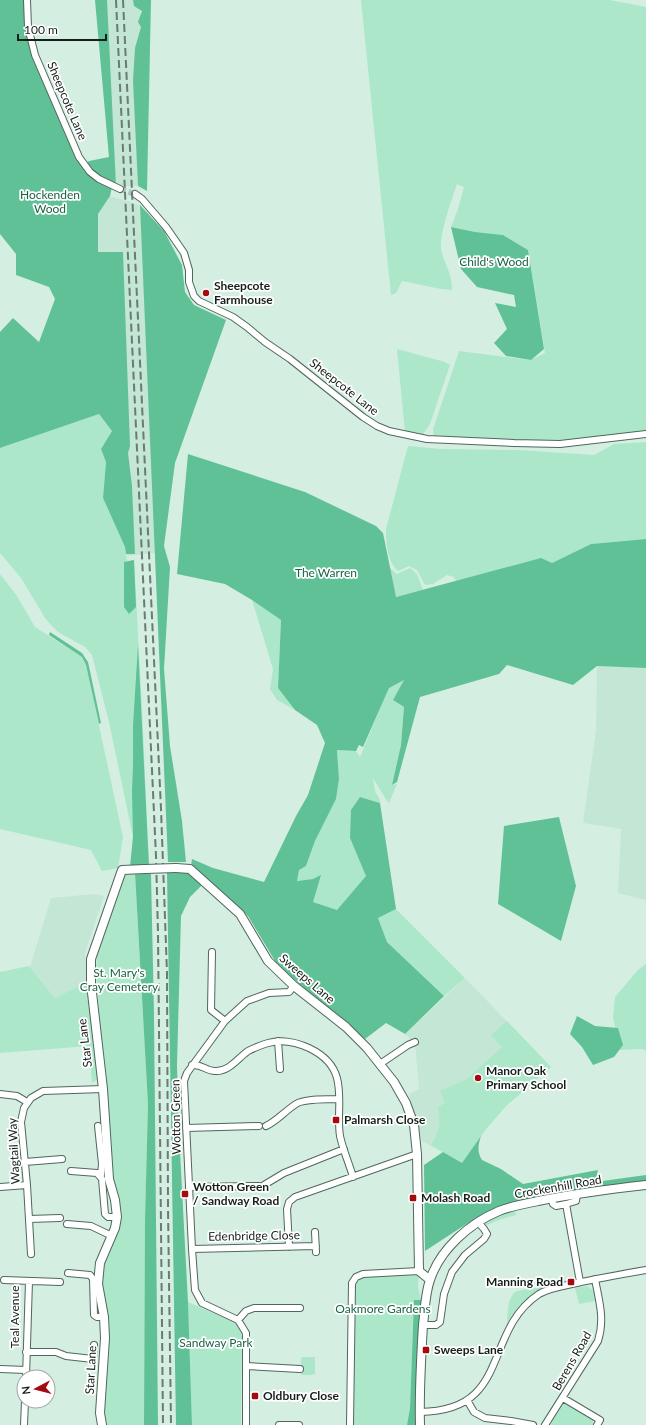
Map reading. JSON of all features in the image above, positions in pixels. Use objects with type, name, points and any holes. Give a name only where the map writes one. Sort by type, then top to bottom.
[{"type":"street","name":"Sheepcote Lane","points":[[27,0],[28,27],[35,55],[79,157],[90,172],[99,179],[120,190]]},
{"type":"street","name":"Sheepcote Lane","points":[[135,194],[142,199],[166,227],[184,253],[190,289],[199,301],[234,317],[247,326],[265,342],[290,359],[363,418],[376,426],[389,431],[427,440],[514,443],[560,444],[646,434]]},
{"type":"street","name":"Sweeps Lane","points":[[122,870],[176,868],[190,869],[240,914],[268,961],[294,986],[346,1027],[367,1048],[394,1082],[406,1103],[414,1125],[417,1154],[419,1271]]},
{"type":"street","name":"Star Lane","points":[[102,1425],[100,1413],[105,1338],[104,1316],[98,1284],[100,1263],[115,1228],[117,1217],[115,1200],[109,1179],[103,1089],[90,984],[91,959],[122,870]]},
{"type":"street","points":[[212,952],[211,1010],[225,1021]]},
{"type":"street","points":[[192,1065],[225,1021],[247,1001],[269,993],[289,992],[294,986]]},
{"type":"street","points":[[278,1041],[280,1069]]},
{"type":"street","name":"Wotton Green","points":[[238,1320],[202,1303],[195,1290],[184,1081],[192,1065],[198,1065],[215,1072],[226,1069],[249,1051],[268,1042],[292,1042],[305,1046],[316,1052],[328,1062],[337,1078],[340,1135],[353,1177]]},
{"type":"street","points":[[380,1064],[415,1042]]},
{"type":"street","name":"Wagtail Way","points":[[31,1254],[27,1185],[21,1122],[24,1108],[27,1102],[37,1094],[47,1090],[103,1089]]},
{"type":"street","points":[[0,1094],[17,1096],[27,1102]]},
{"type":"street","points":[[186,1128],[263,1126],[271,1124],[297,1103],[303,1101],[339,1099]]},
{"type":"street","points":[[98,1126],[102,1164],[100,1175],[102,1178],[105,1214],[108,1217],[117,1217]]},
{"type":"street","points":[[189,1187],[261,1186],[284,1173],[344,1149]]},
{"type":"street","points":[[290,1247],[287,1209],[289,1202],[295,1197],[417,1154]]},
{"type":"street","points":[[25,1162],[62,1159]]},
{"type":"street","points":[[71,1171],[97,1173],[100,1175]]},
{"type":"street","points":[[0,1187],[27,1185]]},
{"type":"street","name":"Crockenhill Road","points":[[420,1425],[420,1383],[425,1303],[430,1280],[440,1259],[449,1247],[478,1222],[505,1209],[551,1198],[646,1185]]},
{"type":"street","points":[[551,1198],[552,1204],[556,1206],[576,1201],[577,1194]]},
{"type":"street","points":[[566,1204],[580,1282]]},
{"type":"street","points":[[29,1219],[60,1218]]},
{"type":"street","points":[[423,1325],[436,1325],[440,1322],[444,1294],[452,1272],[465,1255],[484,1239],[486,1234],[478,1222]]},
{"type":"street","points":[[67,1224],[91,1226],[112,1236]]},
{"type":"street","name":"Edenbridge Close","points":[[192,1249],[290,1247],[316,1249],[315,1232]]},
{"type":"street","points":[[420,1412],[431,1412],[453,1407],[467,1400],[477,1392],[487,1380],[508,1328],[522,1309],[544,1292],[557,1287],[580,1282],[646,1270]]},
{"type":"street","points":[[350,1425],[352,1283],[363,1274],[419,1271],[430,1280]]},
{"type":"street","points":[[68,1273],[90,1275],[93,1279],[94,1315],[96,1317],[104,1316]]},
{"type":"street","name":"Berens Road","points":[[546,1425],[598,1341],[601,1333],[602,1315],[595,1279]]},
{"type":"street","name":"Teal Avenue","points":[[4,1280],[28,1281],[26,1369]]},
{"type":"street","points":[[28,1281],[60,1282]]},
{"type":"street","points":[[246,1425],[246,1333],[238,1320],[246,1311],[254,1308],[300,1308]]},
{"type":"street","points":[[26,1352],[56,1352],[66,1356],[93,1359],[94,1344]]},
{"type":"street","points":[[246,1366],[300,1369]]},
{"type":"street","points":[[0,1369],[16,1370]]},
{"type":"street","points":[[563,1398],[600,1420],[597,1425]]},
{"type":"street","points":[[467,1400],[474,1412],[485,1418],[533,1425]]},
{"type":"street","points":[[24,1425],[25,1409]]},
{"type":"street","points":[[279,1425],[299,1425]]},
{"type":"shaded area","points":[[97,0],[141,0],[138,186],[116,186],[109,157]]},
{"type":"shaded area","points":[[110,196],[140,205],[156,358],[164,546],[155,553],[127,556],[114,498],[123,253],[98,252],[98,214]]},
{"type":"shaded area","points":[[597,666],[646,668],[646,900],[618,893],[621,829],[583,823],[596,730]]},
{"type":"shaded area","points":[[95,894],[104,896],[85,953],[88,981],[55,998],[30,967],[51,898]]},
{"type":"shaded area","name":"Manor Oak Primary School","points":[[465,978],[551,1067],[506,1106],[486,1129],[462,1163],[422,1141],[409,1094],[419,1089],[415,1044],[405,1034]]},
{"type":"green space","name":"Hockenden Wood","points":[[0,0],[27,0],[31,41],[84,165],[112,187],[110,196],[98,214],[98,252],[123,252],[130,446],[128,453],[132,486],[135,554],[126,554],[125,547],[103,498],[106,462],[101,449],[112,431],[99,414],[0,448],[0,332],[13,318],[39,342],[55,299],[49,287],[16,275],[16,254],[0,234]]},
{"type":"green space","points":[[95,0],[107,0],[116,186],[100,178],[85,164],[89,161],[109,157]]},
{"type":"green space","points":[[133,0],[151,0],[147,191],[138,186],[133,81],[135,48],[141,27],[138,22],[142,11],[134,6]]},
{"type":"green space","points":[[361,0],[610,0],[646,7],[646,432],[570,441],[434,438],[433,429],[459,351],[530,360],[545,353],[528,250],[503,235],[475,232],[451,227],[464,187],[457,184],[441,241],[442,253],[451,279],[452,290],[402,281],[396,293],[391,295]]},
{"type":"green space","points":[[140,205],[164,231],[182,265],[185,292],[194,305],[226,320],[175,463],[164,546],[170,567],[164,669],[170,746],[182,821],[186,862],[168,862]]},
{"type":"green space","name":"Child's Wood","points":[[451,227],[475,232],[503,235],[528,250],[544,349],[531,360],[506,356],[494,343],[507,329],[495,303],[516,307],[514,295],[477,287],[461,269]]},
{"type":"green space","points":[[397,349],[445,362],[450,365],[430,424],[422,436],[405,433]]},
{"type":"green space","points":[[99,414],[112,431],[101,449],[106,462],[103,498],[125,547],[127,561],[134,560],[149,866],[130,867],[133,837],[109,722],[92,655],[85,647],[58,632],[51,625],[45,618],[21,578],[0,553],[0,448]]},
{"type":"green space","points":[[646,442],[646,539],[591,544],[552,563],[458,585],[454,577],[447,575],[433,584],[425,585],[417,570],[409,566],[398,571],[391,562],[387,546],[386,529],[408,446],[442,449],[519,450],[594,455],[614,444]]},
{"type":"green space","name":"The Warren","points":[[188,454],[305,492],[376,526],[383,533],[396,597],[541,558],[552,563],[591,544],[646,539],[646,668],[597,666],[573,685],[507,665],[499,674],[420,697],[397,782],[392,785],[401,745],[404,707],[393,700],[404,680],[389,688],[363,747],[359,745],[356,751],[337,750],[339,779],[336,799],[315,841],[306,866],[299,870],[297,881],[313,879],[321,875],[313,902],[337,910],[366,876],[350,838],[351,810],[360,797],[380,803],[396,909],[378,918],[387,942],[444,996],[405,1034],[386,1023],[365,1039],[278,966],[248,916],[208,879],[191,866],[192,859],[213,868],[264,882],[296,816],[308,795],[325,743],[317,725],[295,710],[278,688],[281,620],[225,584],[177,574]]},
{"type":"green space","points":[[134,560],[136,607],[129,614],[124,607],[124,562]]},
{"type":"green space","points":[[390,568],[397,574],[410,568],[417,574],[423,590],[395,597]]},
{"type":"green space","points":[[0,574],[17,596],[35,627],[82,657],[86,665],[123,837],[118,868],[102,871],[91,850],[0,829]]},
{"type":"green space","points":[[252,600],[281,620],[278,688],[295,710],[277,700],[270,689],[273,669]]},
{"type":"green space","points":[[50,632],[82,653],[88,662],[101,723],[99,724],[86,665],[82,657],[49,635]]},
{"type":"green space","points":[[138,645],[149,866],[130,867],[133,837],[133,726]]},
{"type":"green space","points":[[405,679],[393,700],[404,707],[401,745],[392,785],[397,784],[389,803],[373,778],[375,791],[380,803],[361,797],[350,838],[367,876],[337,910],[313,902],[313,879],[296,881],[299,870],[306,866],[315,841],[336,799],[339,779],[337,750],[356,751],[360,757],[389,687]]},
{"type":"green space","points":[[559,817],[576,886],[561,941],[498,904],[504,826]]},
{"type":"green space","name":"St. Mary's Cray Cemetery","points":[[135,873],[148,1104],[145,1225],[144,1425],[104,1425],[109,1351],[108,1316],[102,1284],[104,1261],[116,1235],[96,973],[97,955],[124,874]]},
{"type":"green space","points":[[135,873],[151,874],[154,1014],[158,1425],[144,1425],[145,1220],[148,1104]]},
{"type":"green space","points":[[167,873],[190,873],[203,884],[190,897],[181,916],[177,1066],[192,1425],[176,1425]]},
{"type":"green space","points":[[396,909],[465,978],[444,996],[387,942],[378,918]]},
{"type":"green space","points":[[646,964],[646,1051],[642,1049],[620,1050],[613,1017],[615,997],[638,970]]},
{"type":"green space","points":[[29,966],[55,998],[88,981],[98,1079],[92,1083],[89,1046],[0,1053],[0,972]]},
{"type":"green space","points":[[577,1016],[595,1026],[618,1028],[623,1045],[614,1057],[593,1065],[582,1047],[570,1034]]},
{"type":"green space","points":[[507,1021],[551,1067],[506,1106],[486,1129],[462,1163],[431,1145],[439,1127],[438,1107],[445,1103],[440,1091],[467,1079],[502,1047],[491,1035]]},
{"type":"green space","points":[[481,1136],[478,1148],[482,1160],[501,1169],[523,1184],[598,1170],[595,1182],[646,1175],[646,1182],[502,1207],[474,1219],[425,1251],[424,1165],[443,1152],[462,1163]]},
{"type":"green space","points":[[515,1209],[516,1215],[485,1226],[486,1222],[496,1215]]},
{"type":"green space","name":"Oakmore Gardens","points":[[419,1271],[418,1287],[421,1300],[414,1300],[410,1408],[407,1425],[350,1425],[352,1283],[356,1277]]},
{"type":"green space","points":[[553,1285],[538,1292],[522,1304],[507,1323],[509,1305],[511,1297],[514,1293],[517,1291]]},
{"type":"green space","points":[[587,1286],[594,1291],[595,1301],[579,1304],[575,1288]]},
{"type":"green space","points":[[414,1300],[421,1300],[416,1425],[407,1425],[410,1408]]},
{"type":"green space","name":"Sandway Park","points":[[188,1302],[235,1322],[242,1334],[241,1425],[192,1425]]},
{"type":"green space","points":[[302,1357],[315,1357],[315,1374],[301,1375]]},
{"type":"green space","points":[[564,1402],[591,1418],[593,1420],[593,1425],[551,1425],[552,1419]]},
{"type":"tunnel","points":[[120,189],[135,194]]},
{"type":"railway","points":[[116,0],[156,856],[163,1425]]},
{"type":"railway","points":[[123,0],[161,809],[167,973],[171,1425]]},
{"type":"place","name":"Sheepcote Farmhouse","points":[[206,293]]},
{"type":"place","name":"Manor Oak Primary School","points":[[478,1078]]},
{"type":"place","name":"Palmarsh Close","points":[[336,1120]]},
{"type":"place","name":"Wotton Green / Sandway Road","points":[[185,1194]]},
{"type":"place","name":"Molash Road","points":[[413,1198]]},
{"type":"place","name":"Manning Road","points":[[571,1282]]},
{"type":"place","name":"Sweeps Lane","points":[[426,1350]]},
{"type":"place","name":"Oldbury Close","points":[[255,1396]]}]
